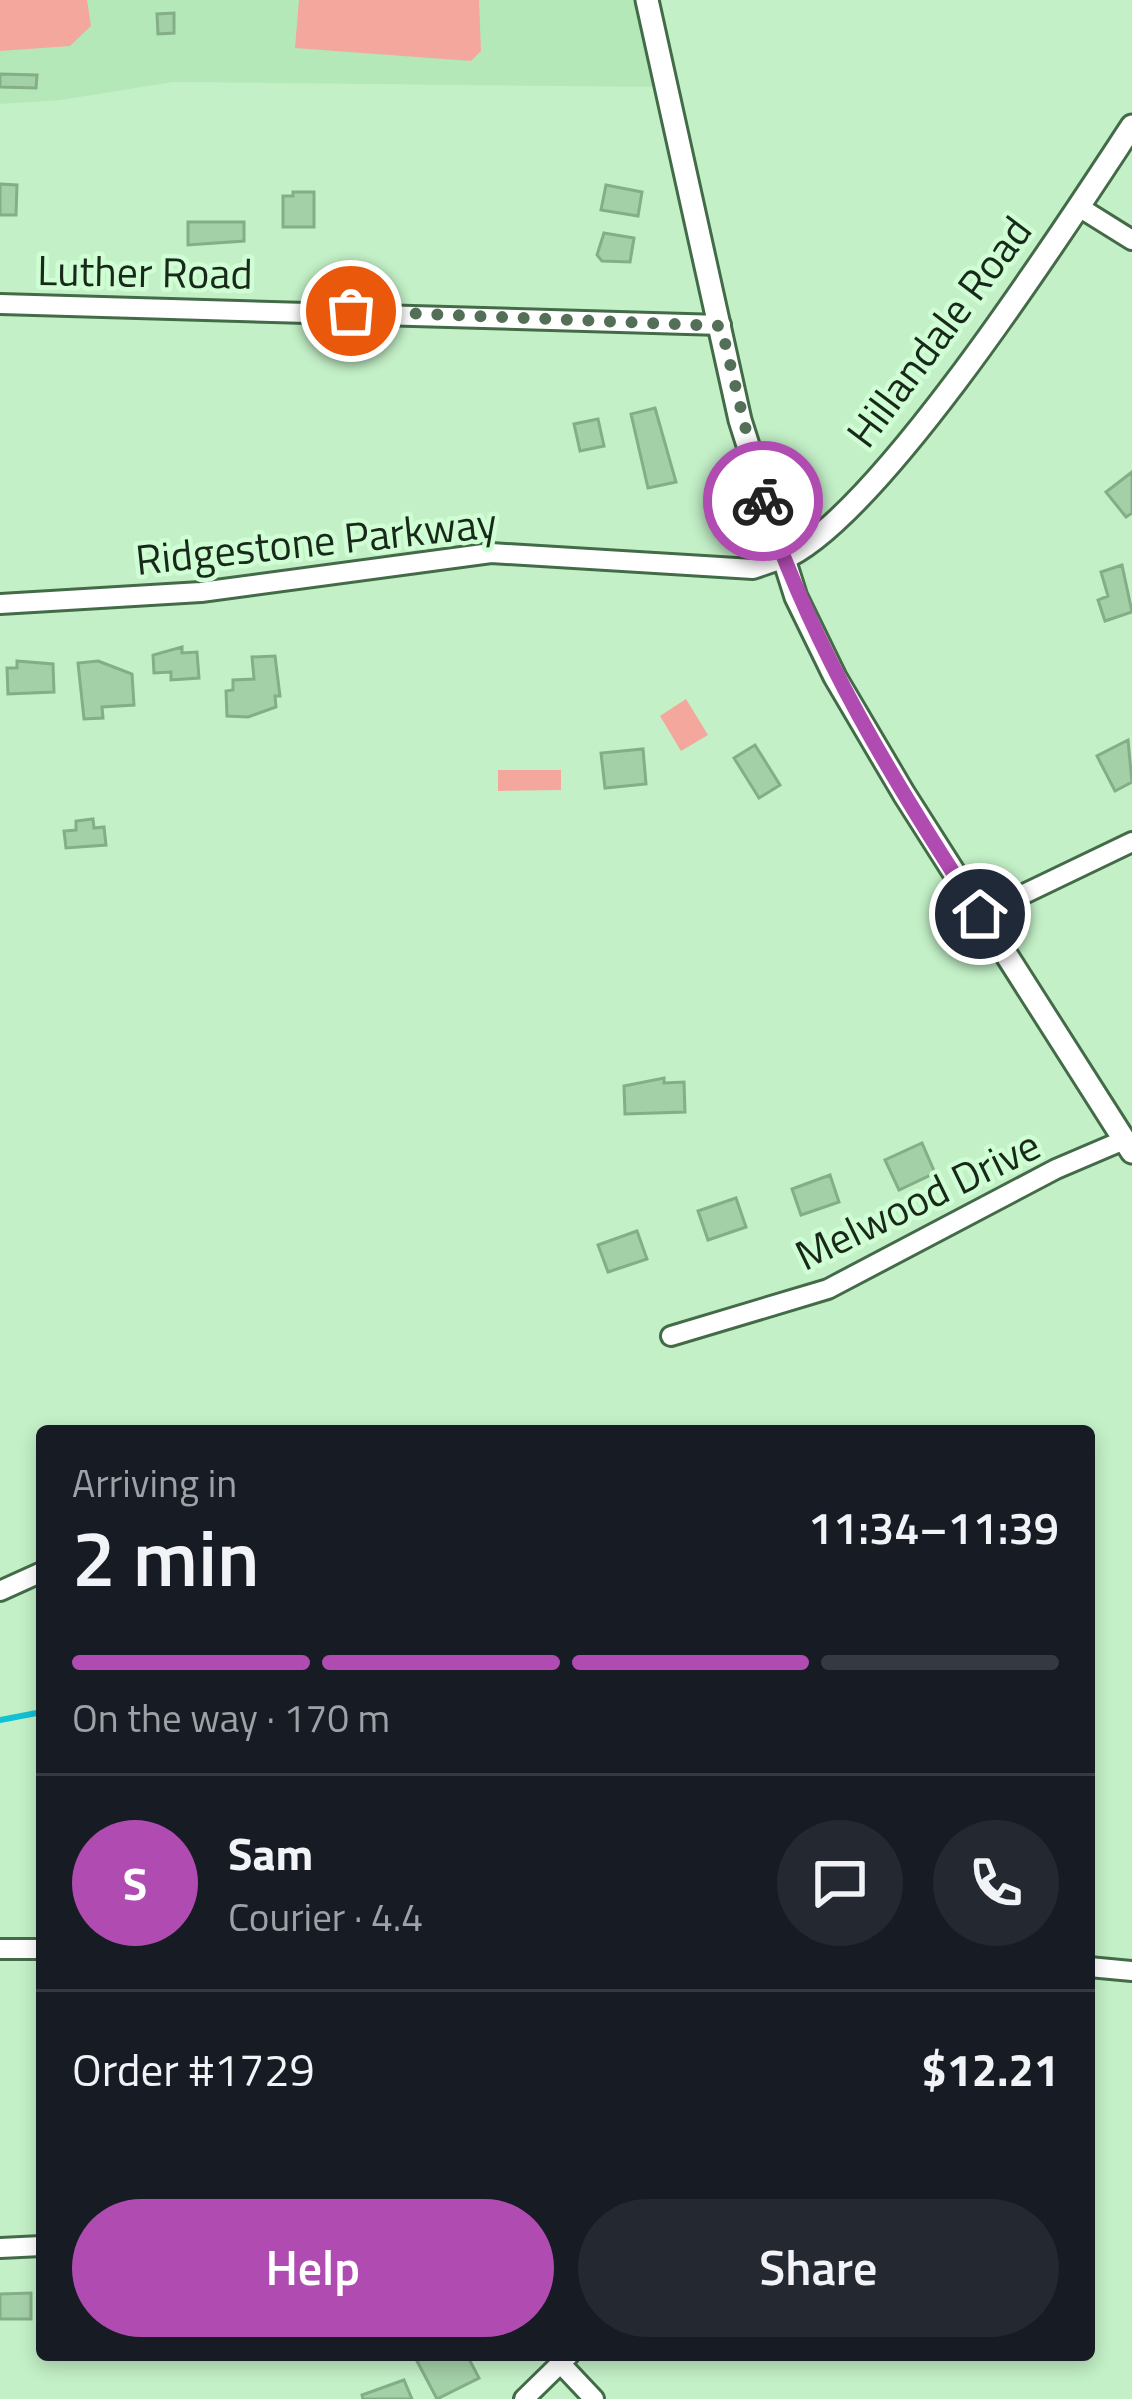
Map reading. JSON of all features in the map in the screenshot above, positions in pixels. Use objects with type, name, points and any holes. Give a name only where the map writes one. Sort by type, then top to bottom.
[{"type":"street","points":[[647,0],[757,484],[782,559],[835,677],[1128,1146]]},
{"type":"street","name":"Hillandale Road","points":[[782,559],[808,549],[847,515],[1078,207],[1132,126]]},
{"type":"street","points":[[1078,207],[1132,240]]},
{"type":"street","name":"Luther Road","points":[[0,304],[721,326]]},
{"type":"street","name":"Ridgestone Parkway","points":[[0,604],[218,590],[458,555],[753,569],[782,559]]},
{"type":"street","points":[[980,914],[1132,842]]},
{"type":"street","name":"Melwood Drive","points":[[671,1336],[828,1289],[1056,1169],[1128,1146]]},
{"type":"street","points":[[0,1591],[36,1576]]},
{"type":"street","points":[[0,1949],[36,1949]]},
{"type":"street","points":[[1095,1968],[1132,1971]]},
{"type":"street","points":[[0,2248],[36,2246]]},
{"type":"street","points":[[524,2399],[564,2361]]},
{"type":"street","points":[[566,2361],[594,2399]]},
{"type":"shaded area","points":[[0,0],[647,0],[667,87],[173,82],[61,100],[0,104]]},
{"type":"shaded area","points":[[0,0],[87,0],[91,26],[70,46],[0,51]]},
{"type":"shaded area","points":[[299,0],[479,0],[481,51],[471,61],[295,48]]},
{"type":"shaded area","points":[[686,699],[708,735],[681,751],[660,716]]},
{"type":"shaded area","points":[[498,770],[561,770],[561,790],[498,791]]},
{"type":"building","points":[[174,13],[174,33],[158,34],[157,14]]},
{"type":"building","points":[[0,74],[37,75],[36,88],[0,87]]},
{"type":"building","points":[[0,184],[17,185],[16,215],[0,215]]},
{"type":"building","points":[[606,185],[642,192],[638,216],[601,210]]},
{"type":"building","points":[[293,192],[314,192],[314,227],[283,227],[283,196],[293,196]]},
{"type":"building","points":[[188,222],[244,222],[244,241],[188,245]]},
{"type":"building","points":[[604,233],[634,238],[630,262],[602,261],[597,255]]},
{"type":"building","points":[[655,408],[676,482],[648,488],[631,414]]},
{"type":"building","points":[[598,419],[604,446],[580,451],[574,424]]},
{"type":"building","points":[[1132,472],[1132,513],[1126,517],[1106,492]]},
{"type":"building","points":[[1122,565],[1132,612],[1105,621],[1098,600],[1108,596],[1101,572]]},
{"type":"building","points":[[182,647],[182,653],[197,652],[199,678],[171,680],[171,672],[154,673],[153,655]]},
{"type":"building","points":[[275,656],[280,696],[275,696],[276,707],[248,717],[227,716],[226,691],[233,690],[233,680],[254,679],[252,657]]},
{"type":"building","points":[[17,661],[53,664],[54,692],[8,694],[7,668],[17,668]]},
{"type":"building","points":[[98,661],[132,674],[134,705],[102,707],[103,718],[84,719],[78,663]]},
{"type":"building","points":[[1128,740],[1132,782],[1115,791],[1097,756]]},
{"type":"building","points":[[755,745],[780,785],[759,798],[734,758]]},
{"type":"building","points":[[643,749],[646,784],[605,788],[601,753]]},
{"type":"building","points":[[93,819],[94,828],[104,827],[106,845],[66,848],[64,831],[76,830],[76,821]]},
{"type":"building","points":[[664,1078],[664,1083],[684,1082],[685,1112],[625,1114],[624,1086]]},
{"type":"building","points":[[922,1143],[935,1173],[899,1190],[885,1160]]},
{"type":"building","points":[[830,1175],[839,1202],[801,1215],[792,1189]]},
{"type":"building","points":[[736,1198],[746,1227],[708,1240],[698,1211]]},
{"type":"building","points":[[637,1231],[647,1259],[608,1272],[598,1245]]},
{"type":"building","points":[[31,2293],[31,2319],[0,2319],[0,2294]]},
{"type":"building","points":[[417,2361],[470,2361],[479,2378],[437,2399]]},
{"type":"building","points":[[404,2380],[412,2399],[363,2399],[362,2395]]},
{"type":"waterway","points":[[0,1720],[36,1713]]},
{"type":"way so far","points":[[351,311],[721,326],[763,501]]},
{"type":"route","points":[[763,501],[796,597],[835,677],[980,914]]}]
